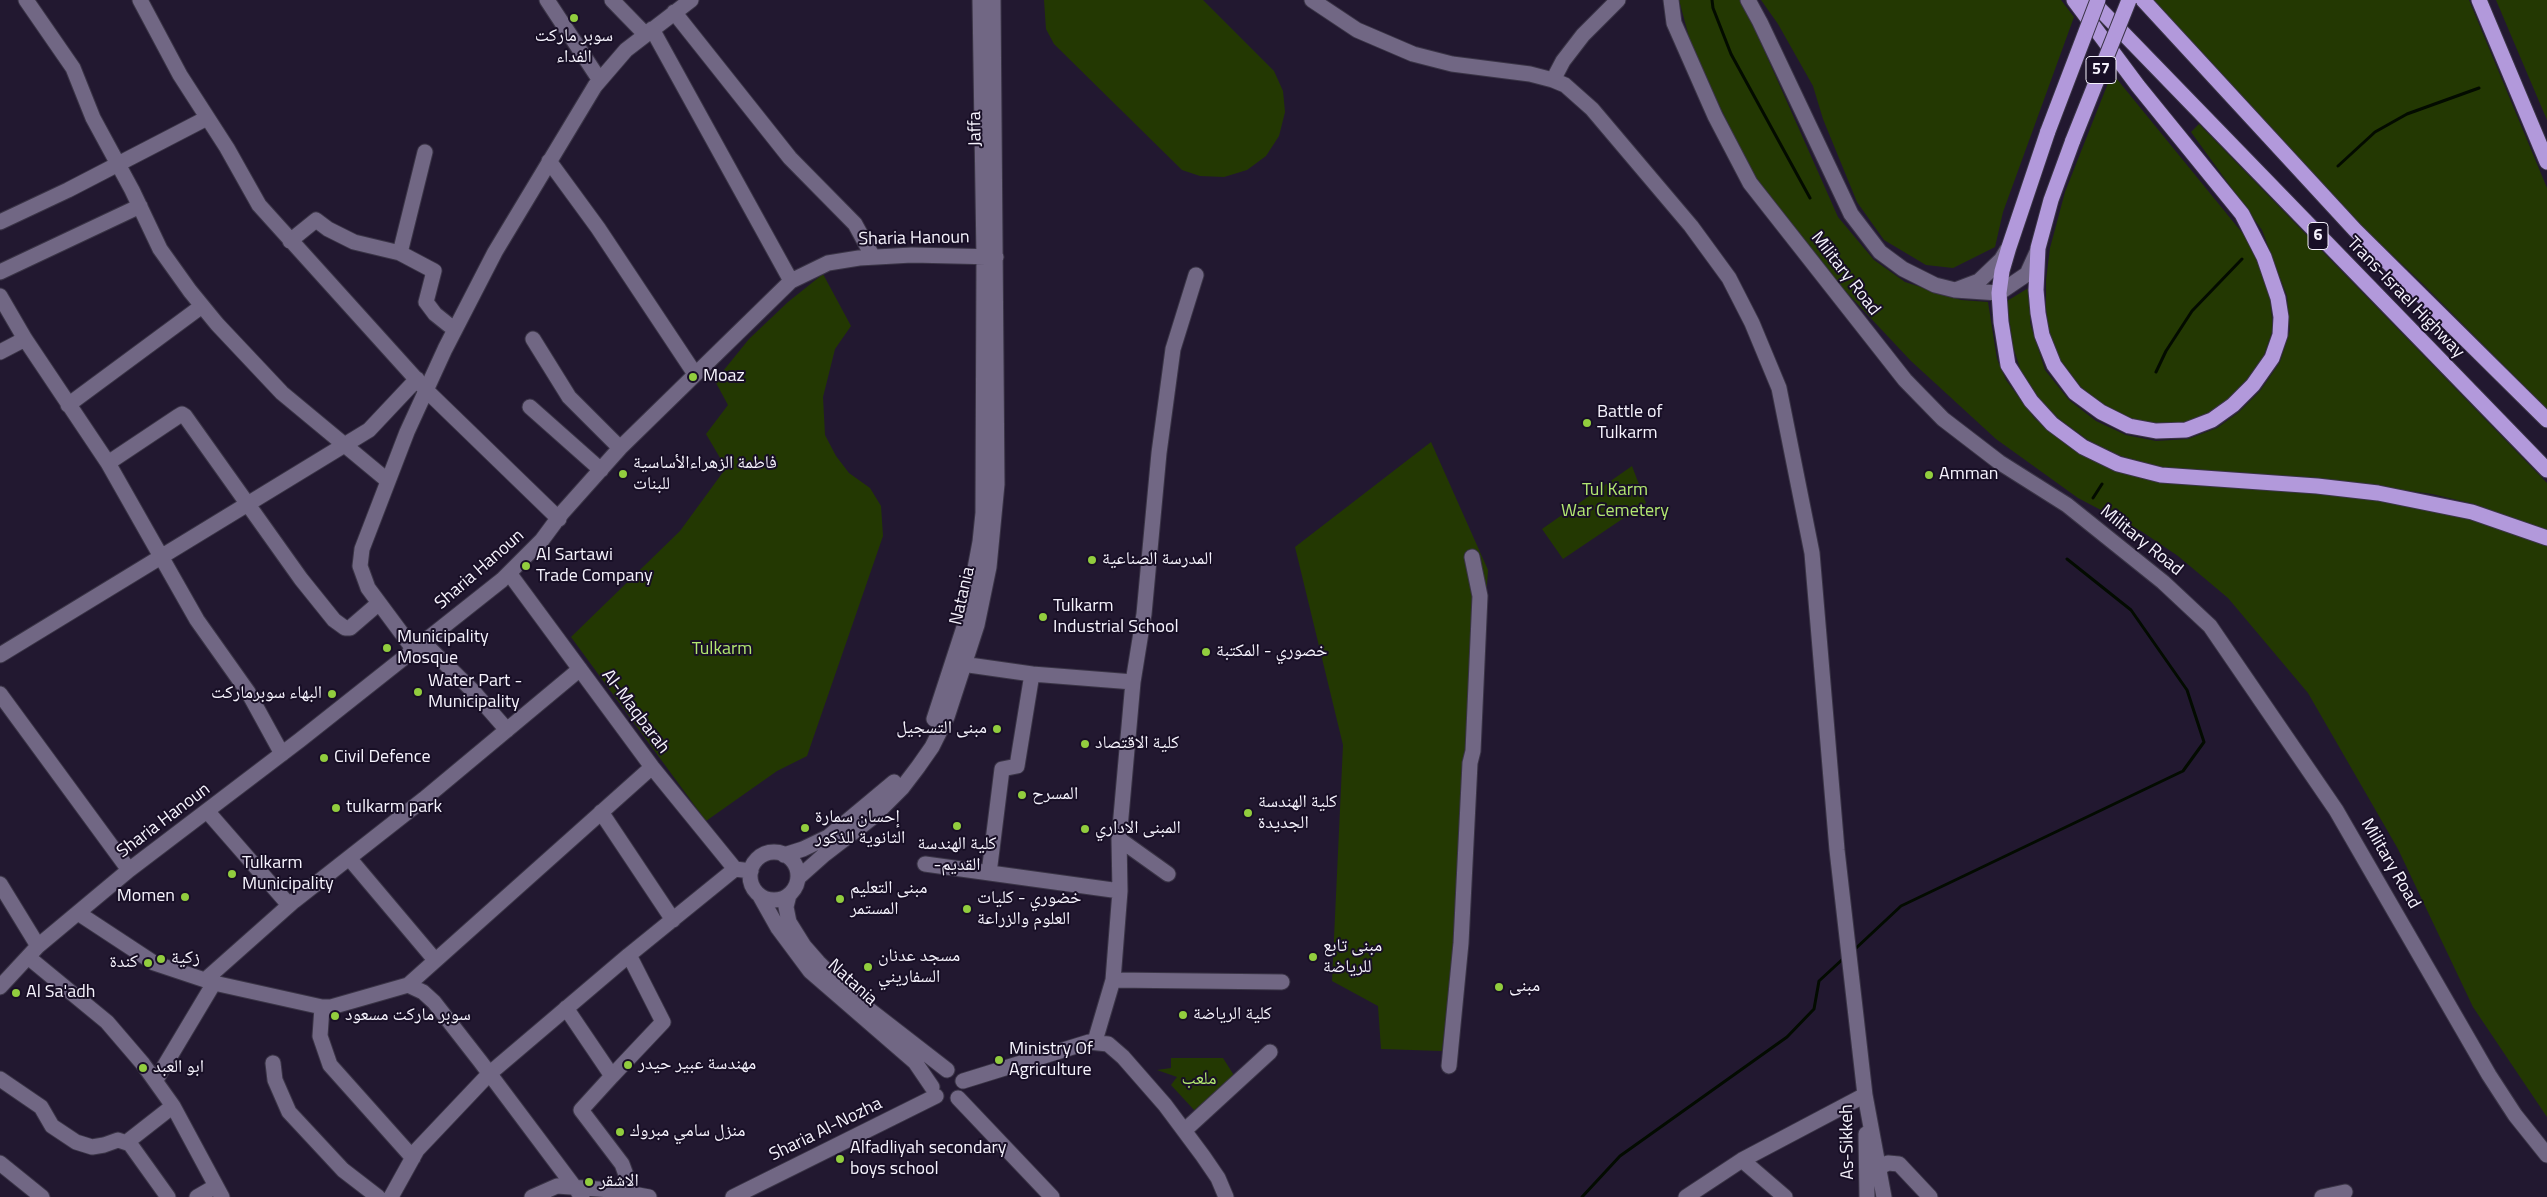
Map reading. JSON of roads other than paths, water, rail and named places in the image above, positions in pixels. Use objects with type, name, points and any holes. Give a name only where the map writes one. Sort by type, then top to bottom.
[{"type":"highway","points":[[2038,248],[2036,290],[2045,343],[2054,365],[2075,393],[2100,412],[2138,428],[2156,432],[2186,430],[2212,420],[2233,405],[2253,384],[2272,358],[2280,335],[2281,317],[2278,298],[2254,236],[2242,214],[2138,86],[2074,0]]},
{"type":"highway","name":"Trans-Israel Highway","points":[[2091,0],[2547,470]]},
{"type":"highway","name":"57","points":[[2009,247],[2048,131],[2098,0]]},
{"type":"highway","name":"57","points":[[2038,248],[2051,200],[2073,140],[2129,0]]},
{"type":"highway","name":"Trans-Israel Highway","points":[[2143,0],[2354,230],[2547,420]]},
{"type":"highway","points":[[2479,0],[2547,162]]},
{"type":"highway","points":[[2009,247],[2002,271],[1999,293],[2000,322],[2008,365],[2030,401],[2052,424],[2083,447],[2118,464],[2161,475],[2317,486],[2430,502],[2472,512],[2547,538]]},
{"type":"street","points":[[26,0],[73,68],[93,118],[140,206],[160,249],[202,306],[282,392],[388,481]]},
{"type":"street","points":[[140,0],[180,76],[259,205],[422,385],[558,519]]},
{"type":"street","points":[[547,0],[600,79]]},
{"type":"street","points":[[612,0],[648,31],[790,281]]},
{"type":"street","points":[[507,730],[472,690],[419,647],[379,603],[364,581],[360,558],[422,385],[455,330],[495,252],[600,79],[614,62],[648,31],[691,0]]},
{"type":"street","name":"Jaffa","points":[[980,0],[990,257]]},
{"type":"street","name":"Jaffa","points":[[990,257],[993,0]]},
{"type":"street","points":[[1312,0],[1357,30],[1413,54],[1452,64],[1553,80],[1579,96],[1712,252],[1752,323],[1779,388],[1812,553],[1837,850],[1865,1095],[1742,1160],[1686,1197]]},
{"type":"street","points":[[1553,80],[1571,50],[1618,0]]},
{"type":"street","name":"Military Road","points":[[1671,0],[1678,32],[1715,116],[1750,183],[1905,380],[1943,419],[1999,462],[2067,505],[2163,582],[2210,626],[2336,810],[2490,1075],[2515,1115],[2547,1155]]},
{"type":"street","points":[[1748,0],[1851,214],[1864,234],[1880,252],[1903,269],[1935,285],[1955,290],[1999,293],[2013,286],[2027,274],[2033,265],[2038,248]]},
{"type":"street","points":[[674,12],[790,158],[855,224],[873,257]]},
{"type":"street","points":[[0,222],[207,118]]},
{"type":"street","points":[[400,253],[425,152]]},
{"type":"street","points":[[549,161],[598,228],[696,374]]},
{"type":"street","points":[[0,272],[140,206]]},
{"type":"street","points":[[290,241],[316,220],[328,229],[354,242],[400,253],[434,271],[426,302],[435,314],[455,330]]},
{"type":"street","points":[[1955,290],[1979,281],[2001,260],[2009,247]]},
{"type":"street","name":"Sharia Hanoun","points":[[0,987],[33,952],[129,870],[282,754],[419,647],[508,574],[533,550],[620,448],[790,281],[828,263],[873,257],[912,255],[990,257]]},
{"type":"street","name":"Natania","points":[[798,878],[824,854],[873,816],[908,781],[932,747],[947,717],[959,664],[983,513],[990,257]]},
{"type":"street","points":[[1095,1041],[1113,980],[1120,891],[1119,839],[1133,682],[1144,614],[1160,453],[1173,349],[1196,275]]},
{"type":"street","points":[[0,296],[25,339],[108,463],[197,620],[248,692],[282,754]]},
{"type":"street","points":[[68,405],[202,306]]},
{"type":"street","points":[[0,352],[25,339]]},
{"type":"street","points":[[533,339],[568,397],[620,448]]},
{"type":"street","points":[[0,655],[345,445],[375,425],[422,385]]},
{"type":"street","points":[[530,407],[601,470]]},
{"type":"street","points":[[108,463],[182,414],[301,579],[341,626],[345,628],[353,626],[379,603]]},
{"type":"street","points":[[1449,1066],[1461,943],[1464,851],[1474,741],[1480,596],[1472,557]]},
{"type":"street","name":"Al-Maqbarah","points":[[508,574],[652,767],[736,869]]},
{"type":"street","points":[[959,664],[1032,674],[1133,682]]},
{"type":"street","name":"Natania","points":[[784,855],[803,849],[828,837],[898,778],[917,754],[929,733],[959,664]]},
{"type":"street","points":[[156,1080],[209,981],[289,905],[350,858],[580,669]]},
{"type":"street","points":[[989,873],[1002,769],[1017,766],[1032,674]]},
{"type":"street","points":[[0,694],[129,870]]},
{"type":"street","points":[[78,913],[154,963],[209,981],[322,1007],[332,1007],[408,985],[652,767]]},
{"type":"street","points":[[207,811],[289,905]]},
{"type":"street","points":[[601,812],[673,920]]},
{"type":"street","points":[[1119,839],[1168,874]]},
{"type":"street","points":[[771,852],[784,855],[793,861],[797,868],[798,878],[794,890],[789,896],[775,900],[760,896],[751,883],[751,871],[756,860],[771,852]]},
{"type":"street","points":[[350,858],[435,960]]},
{"type":"street","points":[[926,864],[1120,891]]},
{"type":"street","points":[[390,1197],[417,1150],[489,1074],[629,955],[736,869],[751,871]]},
{"type":"street","points":[[0,884],[33,952],[107,1022],[156,1080],[173,1106],[219,1192],[197,1197]]},
{"type":"street","name":"Natania","points":[[760,896],[778,928],[810,971],[915,1062],[934,1092]]},
{"type":"street","name":"Natania","points":[[789,896],[786,907],[789,922],[818,962],[858,1001],[947,1070]]},
{"type":"street","points":[[629,955],[663,1022],[581,1110],[622,1164],[633,1194]]},
{"type":"street","points":[[1113,980],[1282,982]]},
{"type":"street","points":[[408,985],[429,997],[578,1192]]},
{"type":"street","points":[[322,1007],[320,1036],[330,1064],[413,1158]]},
{"type":"street","points":[[566,1008],[612,1076]]},
{"type":"street","points":[[963,1081],[1095,1041],[1108,1044],[1116,1050],[1185,1130],[1218,1178],[1226,1197]]},
{"type":"street","points":[[1185,1130],[1270,1052]]},
{"type":"street","points":[[273,1063],[275,1080],[289,1112],[343,1170],[378,1197]]},
{"type":"street","points":[[947,1070],[957,1073],[963,1081],[963,1090],[958,1098],[949,1102],[934,1092],[938,1073],[947,1070]]},
{"type":"street","points":[[0,1079],[41,1107],[52,1126],[76,1142],[92,1147],[118,1140],[127,1142],[168,1197]]},
{"type":"street","name":"Sharia Al-Nozha","points":[[735,1197],[934,1092]]},
{"type":"street","name":"As-Sikkeh","points":[[1865,1095],[1880,1167],[1884,1197]]},
{"type":"street","name":"As-Sikkeh","points":[[1865,1095],[1867,1197]]},
{"type":"street","points":[[958,1098],[1052,1197]]},
{"type":"street","points":[[127,1142],[173,1106]]},
{"type":"street","points":[[1742,1160],[1785,1197]]},
{"type":"street","points":[[0,1163],[42,1197]]},
{"type":"street","points":[[1880,1167],[1888,1163],[1899,1164],[1930,1197]]},
{"type":"street","points":[[532,1197],[556,1186],[578,1192],[633,1194],[649,1197]]},
{"type":"street","points":[[2322,1197],[2345,1192]]},
{"type":"waterway","points":[[1712,0],[1713,8],[1731,54],[1810,198]]},
{"type":"waterway","points":[[2338,166],[2375,132],[2407,114],[2479,88]]},
{"type":"waterway","points":[[2156,372],[2166,351],[2192,311],[2242,259]]},
{"type":"waterway","points":[[2093,498],[2102,484]]},
{"type":"waterway","points":[[1854,950],[1901,906],[2183,771],[2204,742],[2187,690],[2131,610],[2067,559]]},
{"type":"waterway","points":[[1582,1197],[1620,1156],[1787,1037],[1814,1009],[1819,981],[1845,957]]},
{"type":"place","name":"سوبر ماركت الفداء","points":[[574,18]]},
{"type":"place","name":"Moaz","points":[[693,377]]},
{"type":"place","name":"Battle of Tulkarm","points":[[1587,423]]},
{"type":"place","name":"فاطمة الزهراءالأساسية للبنات","points":[[623,474]]},
{"type":"place","name":"Amman","points":[[1929,475]]},
{"type":"place","name":"المدرسة الصناعية","points":[[1092,560]]},
{"type":"place","name":"Al Sartawi Trade Company","points":[[526,566]]},
{"type":"place","name":"Tulkarm Industrial School","points":[[1043,617]]},
{"type":"place","name":"Municipality Mosque","points":[[387,648]]},
{"type":"place","name":"خصوري - المكتبة","points":[[1206,652]]},
{"type":"place","name":"Water Part - Municipality","points":[[418,692]]},
{"type":"place","name":"البهاء سوبرماركت","points":[[332,694]]},
{"type":"place","name":"مبنى التسجيل","points":[[997,729]]},
{"type":"place","name":"كلية الاقتصاد","points":[[1085,744]]},
{"type":"place","name":"Civil Defence","points":[[324,758]]},
{"type":"place","name":"المسرح","points":[[1022,795]]},
{"type":"place","name":"tulkarm park","points":[[336,808]]},
{"type":"place","name":"كلية الهندسة الجديدة","points":[[1248,813]]},
{"type":"place","name":"كلية الهندسة -القديم","points":[[957,826]]},
{"type":"place","name":"إحسان سمارة الثانوية للذكور","points":[[805,828]]},
{"type":"place","name":"المبنى الاداري","points":[[1085,829]]},
{"type":"place","name":"Tulkarm Municipality","points":[[232,874]]},
{"type":"place","name":"Momen","points":[[185,897]]},
{"type":"place","name":"مبنى التعليم المستمر","points":[[840,899]]},
{"type":"place","name":"خضوري - كليات العلوم والزراعة","points":[[967,909]]},
{"type":"place","name":"مبنى تابع للرياضة","points":[[1313,957]]},
{"type":"place","name":"زكية","points":[[161,959]]},
{"type":"place","name":"كندة","points":[[148,963]]},
{"type":"place","name":"مسجد عدنان السفاريني","points":[[868,967]]},
{"type":"place","name":"مبنى","points":[[1499,987]]},
{"type":"place","name":"Al Sa'adh","points":[[16,993]]},
{"type":"place","name":"كلية الرياضة","points":[[1183,1015]]},
{"type":"place","name":"سوبر ماركت مسعود","points":[[335,1016]]},
{"type":"place","name":"Ministry Of Agriculture","points":[[999,1060]]},
{"type":"place","name":"مهندسة عبير حيدر","points":[[628,1065]]},
{"type":"place","name":"ابو العبد","points":[[143,1068]]},
{"type":"place","name":"منزل سامي مبروك","points":[[620,1132]]},
{"type":"place","name":"Alfadliyah secondary boys school","points":[[840,1159]]},
{"type":"place","name":"الاشقر","points":[[589,1182]]},
{"type":"park label","name":"Tul Karm War Cemetery","points":[[1615,501]]},
{"type":"park label","name":"Tulkarm","points":[[722,650]]},
{"type":"park label","name":"ملعب","points":[[1199,1080]]}]
